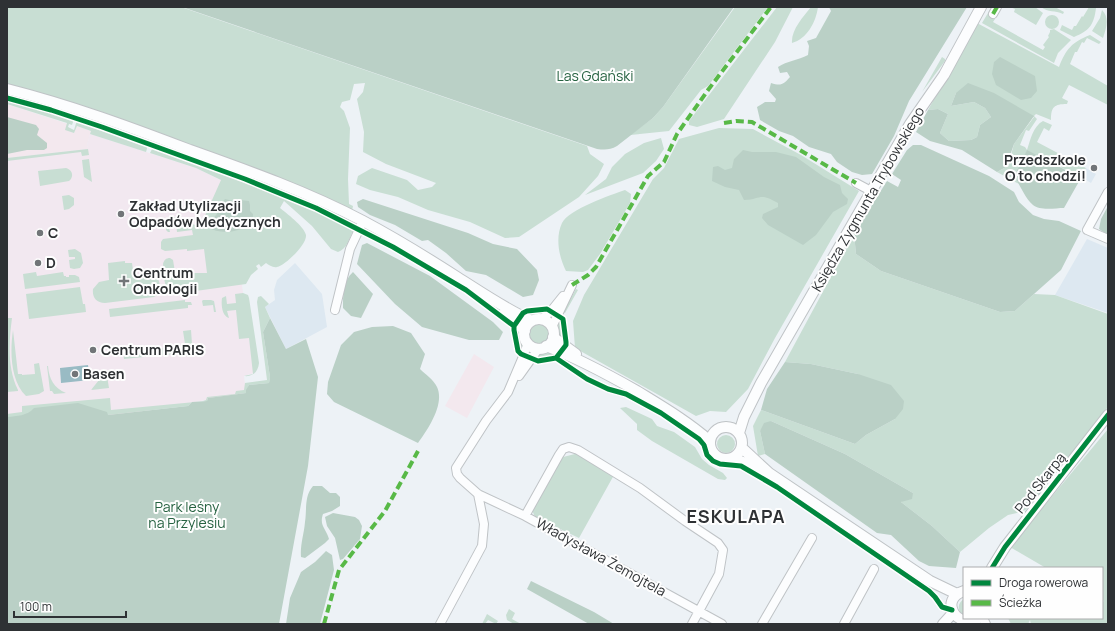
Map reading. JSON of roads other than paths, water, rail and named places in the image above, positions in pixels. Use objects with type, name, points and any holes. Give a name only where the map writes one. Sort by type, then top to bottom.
[{"type":"street","name":"Księdza Zygmunta Trybowskiego","points":[[729,427],[736,420],[755,393],[910,124],[944,75],[982,7]]},
{"type":"street","points":[[7,89],[66,105],[99,116],[251,172],[313,197],[363,221],[413,249],[521,316],[546,321],[552,326],[554,334],[553,337],[511,386]]},
{"type":"street","points":[[856,183],[871,191]]},
{"type":"street","points":[[1108,192],[1087,230],[1108,239]]},
{"type":"street","points":[[335,310],[350,249],[363,221]]},
{"type":"street","points":[[552,326],[571,286],[551,311],[526,326],[525,337],[531,346],[543,347],[591,365]]},
{"type":"street","points":[[495,301],[525,331]]},
{"type":"street","points":[[553,337],[591,365],[680,417],[710,441]]},
{"type":"street","points":[[511,386],[528,343]]},
{"type":"street","name":"Władysława Żemojtela","points":[[511,386],[456,468],[457,474],[460,478],[478,494],[525,516],[722,624]]},
{"type":"street","name":"Księdza Zygmunta Trybowskiego","points":[[739,432],[755,393]]},
{"type":"street","name":"Pod Skarpą","points":[[993,567],[1005,547],[1108,415]]},
{"type":"street","points":[[680,417],[716,431]]},
{"type":"street","points":[[722,427],[729,427],[739,432],[742,437],[742,448],[739,453],[732,458],[726,459],[717,456],[711,448],[710,441],[716,431],[722,427]]},
{"type":"street","points":[[525,516],[559,455],[563,449],[569,447],[578,450],[640,488],[718,543],[723,550],[719,574],[692,624]]},
{"type":"street","points":[[742,448],[770,473],[930,581],[961,592],[954,598],[952,609],[944,624]]},
{"type":"street","points":[[732,458],[770,473]]},
{"type":"street","points":[[440,624],[482,546],[484,524],[478,494]]},
{"type":"street","points":[[762,624],[812,538]]},
{"type":"street","points":[[844,624],[874,569]]},
{"type":"street","points":[[930,581],[952,609],[959,623],[975,622]]},
{"type":"water","name":"Basen","points":[[88,365],[90,380],[61,383],[60,368]]},
{"type":"place","name":"Przedszkole O to chodzi!","points":[[1094,168]]},
{"type":"place","name":"Zakład Utylizacji Odpadów Medycznych","points":[[121,214]]},
{"type":"place","name":"C","points":[[40,233]]},
{"type":"place","name":"D","points":[[38,263]]},
{"type":"place","name":"Centrum Onkologii","points":[[124,281]]},
{"type":"place","name":"Centrum PARIS","points":[[93,350]]},
{"type":"place","name":"Basen","points":[[75,374]]},
{"type":"district","name":"ESKULAPA","points":[[736,517]]},
{"type":"park label","name":"Las Gdański","points":[[595,76]]},
{"type":"park label","name":"Park leśny na Przylesiu","points":[[187,516]]}]
